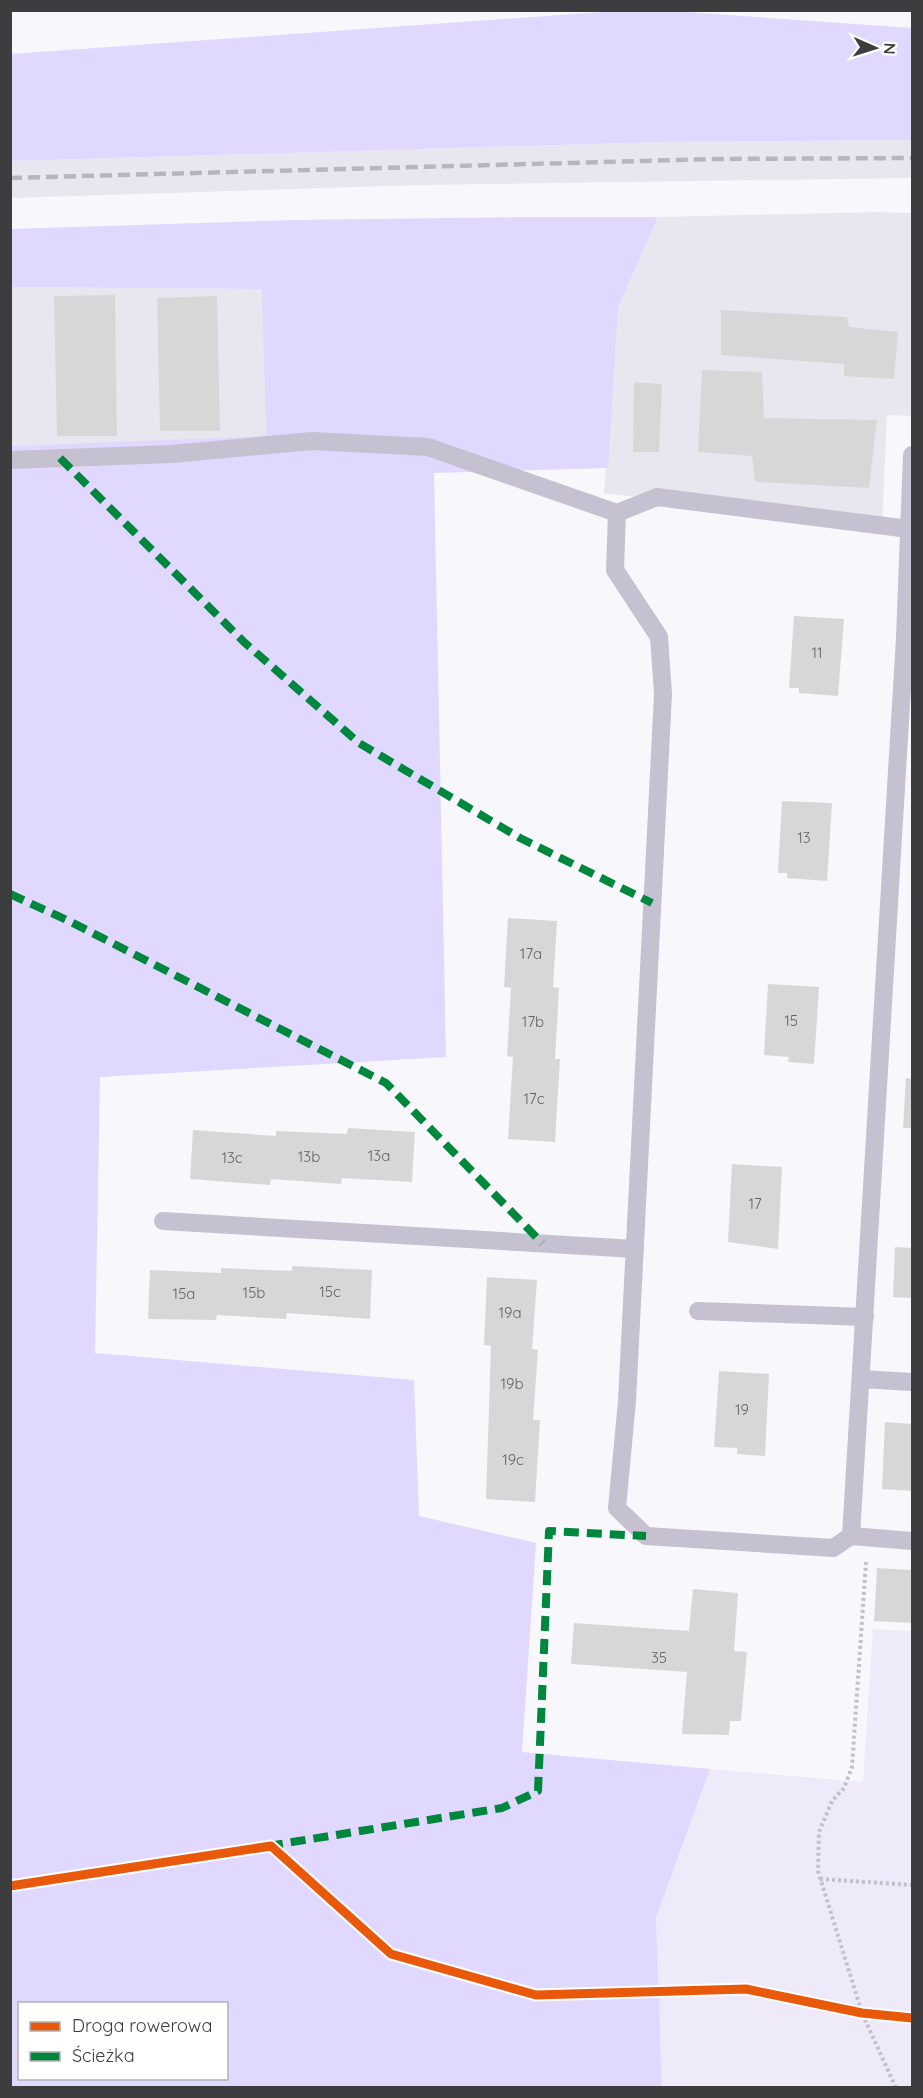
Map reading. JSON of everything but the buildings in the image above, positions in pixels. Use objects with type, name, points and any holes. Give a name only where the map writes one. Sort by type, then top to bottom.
[{"type":"lane","points":[[10,460],[172,454],[312,441],[428,447],[617,513],[657,498],[909,529]]},
{"type":"lane","points":[[859,1537],[861,1379],[909,638],[912,455]]},
{"type":"lane","points":[[617,513],[615,570],[659,637],[663,694],[627,1401],[617,1508],[646,1536],[833,1548],[859,1537],[912,1541]]},
{"type":"lane","points":[[163,1221],[635,1248]]},
{"type":"lane","points":[[698,1311],[865,1317]]},
{"type":"lane","points":[[861,1379],[912,1382]]},
{"type":"path","points":[[859,1537],[852,1767],[844,1788],[832,1801],[819,1832],[820,1879],[862,2013],[896,2088]]},
{"type":"path","points":[[820,1879],[912,1885]]},
{"type":"shaded area","points":[[630,10],[912,28],[912,140],[659,142],[11,161],[11,54]]},
{"type":"shaded area","points":[[912,140],[912,178],[420,185],[11,198],[10,161],[659,142]]},
{"type":"shaded area","points":[[912,213],[912,416],[887,415],[882,526],[604,493],[618,308],[658,217]]},
{"type":"shaded area","points":[[658,217],[618,308],[608,468],[434,473],[446,1057],[100,1077],[95,1353],[414,1380],[419,1516],[536,1543],[522,1752],[710,1769],[656,1918],[662,2087],[11,2087],[10,446],[266,436],[262,289],[11,287],[11,229],[293,220]]},
{"type":"shaded area","points":[[10,287],[263,289],[266,437],[11,446]]},
{"type":"shaded area","points":[[873,1629],[912,1631],[912,2087],[662,2087],[656,1918],[710,1769],[863,1782]]},
{"type":"railway","points":[[10,178],[715,159],[912,158]]},
{"type":"marked path","points":[[60,458],[244,642],[359,743],[520,838],[652,903]]},
{"type":"marked path","points":[[10,894],[71,922],[386,1083],[542,1243]]},
{"type":"marked path","points":[[268,1846],[502,1808],[538,1791],[549,1531],[646,1536]]},
{"type":"cycle path","points":[[10,1886],[271,1846],[391,1954],[536,1995],[746,1989],[862,2013],[912,2018]]}]
